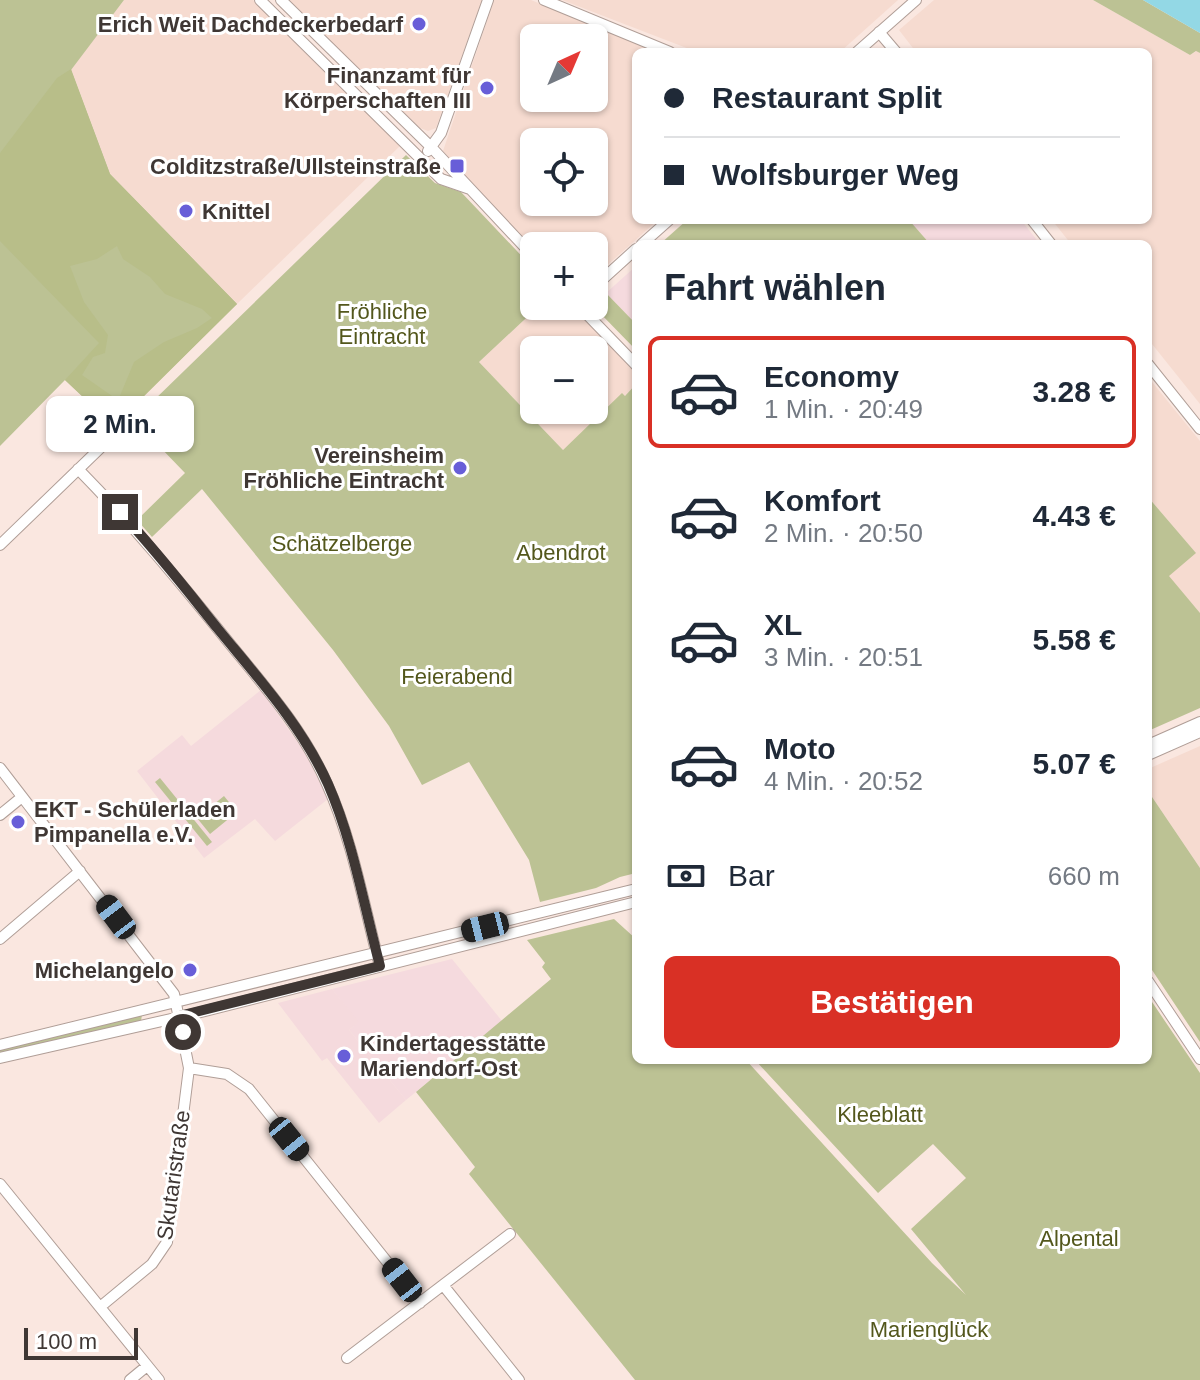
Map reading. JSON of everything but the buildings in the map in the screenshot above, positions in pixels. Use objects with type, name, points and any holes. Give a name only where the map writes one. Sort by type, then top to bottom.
[{"type":"street","points":[[260,0],[441,179],[472,190]]},
{"type":"street","points":[[281,0],[432,148],[520,242]]},
{"type":"street","points":[[422,158],[432,148],[444,125],[488,0]]},
{"type":"street","points":[[544,0],[660,48]]},
{"type":"street","points":[[861,48],[916,0]]},
{"type":"street","points":[[879,32],[893,48]]},
{"type":"street","points":[[395,131],[405,121]]},
{"type":"street","points":[[646,240],[664,224]]},
{"type":"street","points":[[1035,224],[1048,240]]},
{"type":"street","points":[[608,274],[632,253]]},
{"type":"street","points":[[593,320],[632,361]]},
{"type":"street","points":[[1152,369],[1200,429]]},
{"type":"street","points":[[0,545],[122,427]]},
{"type":"street","points":[[78,469],[156,551],[284,710],[311,750],[344,827],[380,966]]},
{"type":"street","points":[[1152,743],[1200,722]]},
{"type":"street","points":[[1152,753],[1200,732]]},
{"type":"street","name":"Skutaristraße","points":[[0,768],[172,990],[189,1068],[167,1242],[152,1264],[100,1307]]},
{"type":"street","points":[[0,815],[22,797]]},
{"type":"street","points":[[0,939],[80,871]]},
{"type":"street","points":[[0,1045],[632,890]]},
{"type":"street","points":[[0,1058],[632,903]]},
{"type":"street","points":[[551,910],[555,923]]},
{"type":"street","points":[[1152,987],[1200,1059]]},
{"type":"street","points":[[144,1010],[147,1024]]},
{"type":"street","points":[[189,1068],[227,1074],[249,1089],[420,1303]]},
{"type":"street","points":[[0,1184],[159,1380]]},
{"type":"street","points":[[347,1358],[510,1234]]},
{"type":"street","points":[[443,1285],[519,1380]]},
{"type":"street","points":[[130,1380],[147,1366]]},
{"type":"shaded area","points":[[124,0],[253,0],[401,145],[237,304],[110,174],[71,69]]},
{"type":"shaded area","points":[[288,0],[482,0],[436,128],[428,131],[420,128]]},
{"type":"shaded area","points":[[494,0],[531,0],[589,24],[520,24],[520,112],[608,112],[608,32],[647,48],[632,48],[632,224],[654,224],[608,265],[608,232],[520,232],[520,235],[443,151]]},
{"type":"shaded area","points":[[562,0],[898,0],[844,48],[687,48]]},
{"type":"shaded area","points":[[934,0],[1093,0],[1190,55],[1197,51],[1200,53],[1200,404],[1152,344],[1152,240],[1068,240],[1055,224],[1152,224],[1152,48],[913,48],[899,30]]},
{"type":"shaded area","points":[[912,224],[1024,224],[1037,240],[926,240]]},
{"type":"shaded area","points":[[632,270],[632,320],[608,295],[608,291]]},
{"type":"shaded area","points":[[524,320],[585,320],[600,336],[520,336],[520,405],[479,362]]},
{"type":"shaded area","points":[[608,344],[632,369],[632,388],[625,396],[622,394],[608,407]]},
{"type":"shaded area","points":[[1152,382],[1200,441],[1200,613],[1168,576],[1195,552],[1152,502]]},
{"type":"shaded area","points":[[538,424],[590,424],[563,450]]},
{"type":"shaded area","points":[[261,690],[305,753],[328,799],[275,841],[255,819],[204,858],[137,771],[182,735],[191,746]]},
{"type":"shaded area","points":[[1200,746],[1200,868],[1152,797],[1152,767]]},
{"type":"shaded area","points":[[452,959],[502,1021],[406,1100],[349,1030],[358,1022],[332,989]]},
{"type":"shaded area","name":"Kindertagesstätte Mariendorf-Ost","points":[[332,989],[359,1022],[349,1030],[406,1100],[379,1123],[327,1058],[322,1061],[278,1003]]},
{"type":"green space","points":[[0,0],[124,0],[71,70],[110,174],[237,304],[127,412],[116,428],[65,380],[0,446]]},
{"type":"green space","points":[[1093,0],[1143,0],[1200,33],[1200,53],[1196,51],[1190,55]]},
{"type":"green space","points":[[71,69],[110,174],[237,304],[120,420],[119,398],[134,362],[164,342],[212,318],[202,309],[165,294],[150,277],[123,259],[117,246],[97,259],[70,266],[84,302],[108,335],[105,353],[93,357],[82,375],[115,398],[116,428],[65,380],[99,343],[0,241],[0,153],[57,78]]},
{"type":"green space","points":[[406,155],[435,183],[461,192],[520,254],[520,320],[524,320],[479,362],[520,405],[520,424],[538,424],[563,450],[590,424],[608,424],[608,407],[632,388],[632,874],[596,888],[540,902],[529,860],[469,762],[422,785],[389,726],[333,650],[202,489],[152,537],[137,520],[185,473],[129,415],[142,402],[151,403]]},
{"type":"green space","points":[[682,224],[912,224],[926,240],[664,240]]},
{"type":"green space","points":[[608,295],[632,320],[632,346],[607,320]]},
{"type":"green space","points":[[1152,502],[1196,553],[1169,576],[1200,613],[1200,708],[1152,729]]},
{"type":"green space","points":[[160,778],[212,842],[207,846],[155,782]]},
{"type":"green space","points":[[224,796],[237,812],[210,834],[197,818]]},
{"type":"green space","points":[[1152,797],[1200,868],[1200,1042],[1152,970]]},
{"type":"green space","points":[[614,919],[632,935],[632,1064],[750,1064],[932,1263],[966,1295],[911,1229],[966,1178],[933,1144],[878,1193],[759,1064],[1152,1064],[1152,1002],[1200,1073],[1200,1380],[635,1380],[469,1174],[475,1167],[416,1092],[551,979],[542,967],[545,963],[527,940]]},
{"type":"green space","points":[[142,1015],[141,1021],[0,1055],[0,1047]]},
{"type":"water","points":[[1143,0],[1200,0],[1200,33]]},
{"type":"place","name":"Erich Weit Dachdeckerbedarf","points":[[419,24]]},
{"type":"place","name":"Finanzamt für Körperschaften III","points":[[487,88]]},
{"type":"place","name":"Colditzstraße/Ullsteinstraße","points":[[457,166]]},
{"type":"place","name":"Knittel","points":[[186,211]]},
{"type":"place","name":"Vereinsheim Fröhliche Eintracht","points":[[460,468]]},
{"type":"place","name":"EKT - Schülerladen Pimpanella e.V.","points":[[18,822]]},
{"type":"place","name":"Michelangelo","points":[[190,970]]},
{"type":"place","name":"Kindertagesstätte Mariendorf-Ost","points":[[344,1056]]},
{"type":"route","points":[[120,512],[156,551],[262,682],[311,750],[344,827],[380,966],[179,1016],[183,1032]]},
{"type":"park label","name":"Fröhliche Eintracht","points":[[382,324]]},
{"type":"park label","name":"Schätzelberge","points":[[342,543]]},
{"type":"park label","name":"Abendrot","points":[[561,552]]},
{"type":"park label","name":"Feierabend","points":[[457,676]]},
{"type":"park label","name":"Kleeblatt","points":[[880,1114]]},
{"type":"park label","name":"Alpental","points":[[1079,1238]]},
{"type":"park label","name":"Marienglück","points":[[929,1329]]}]
